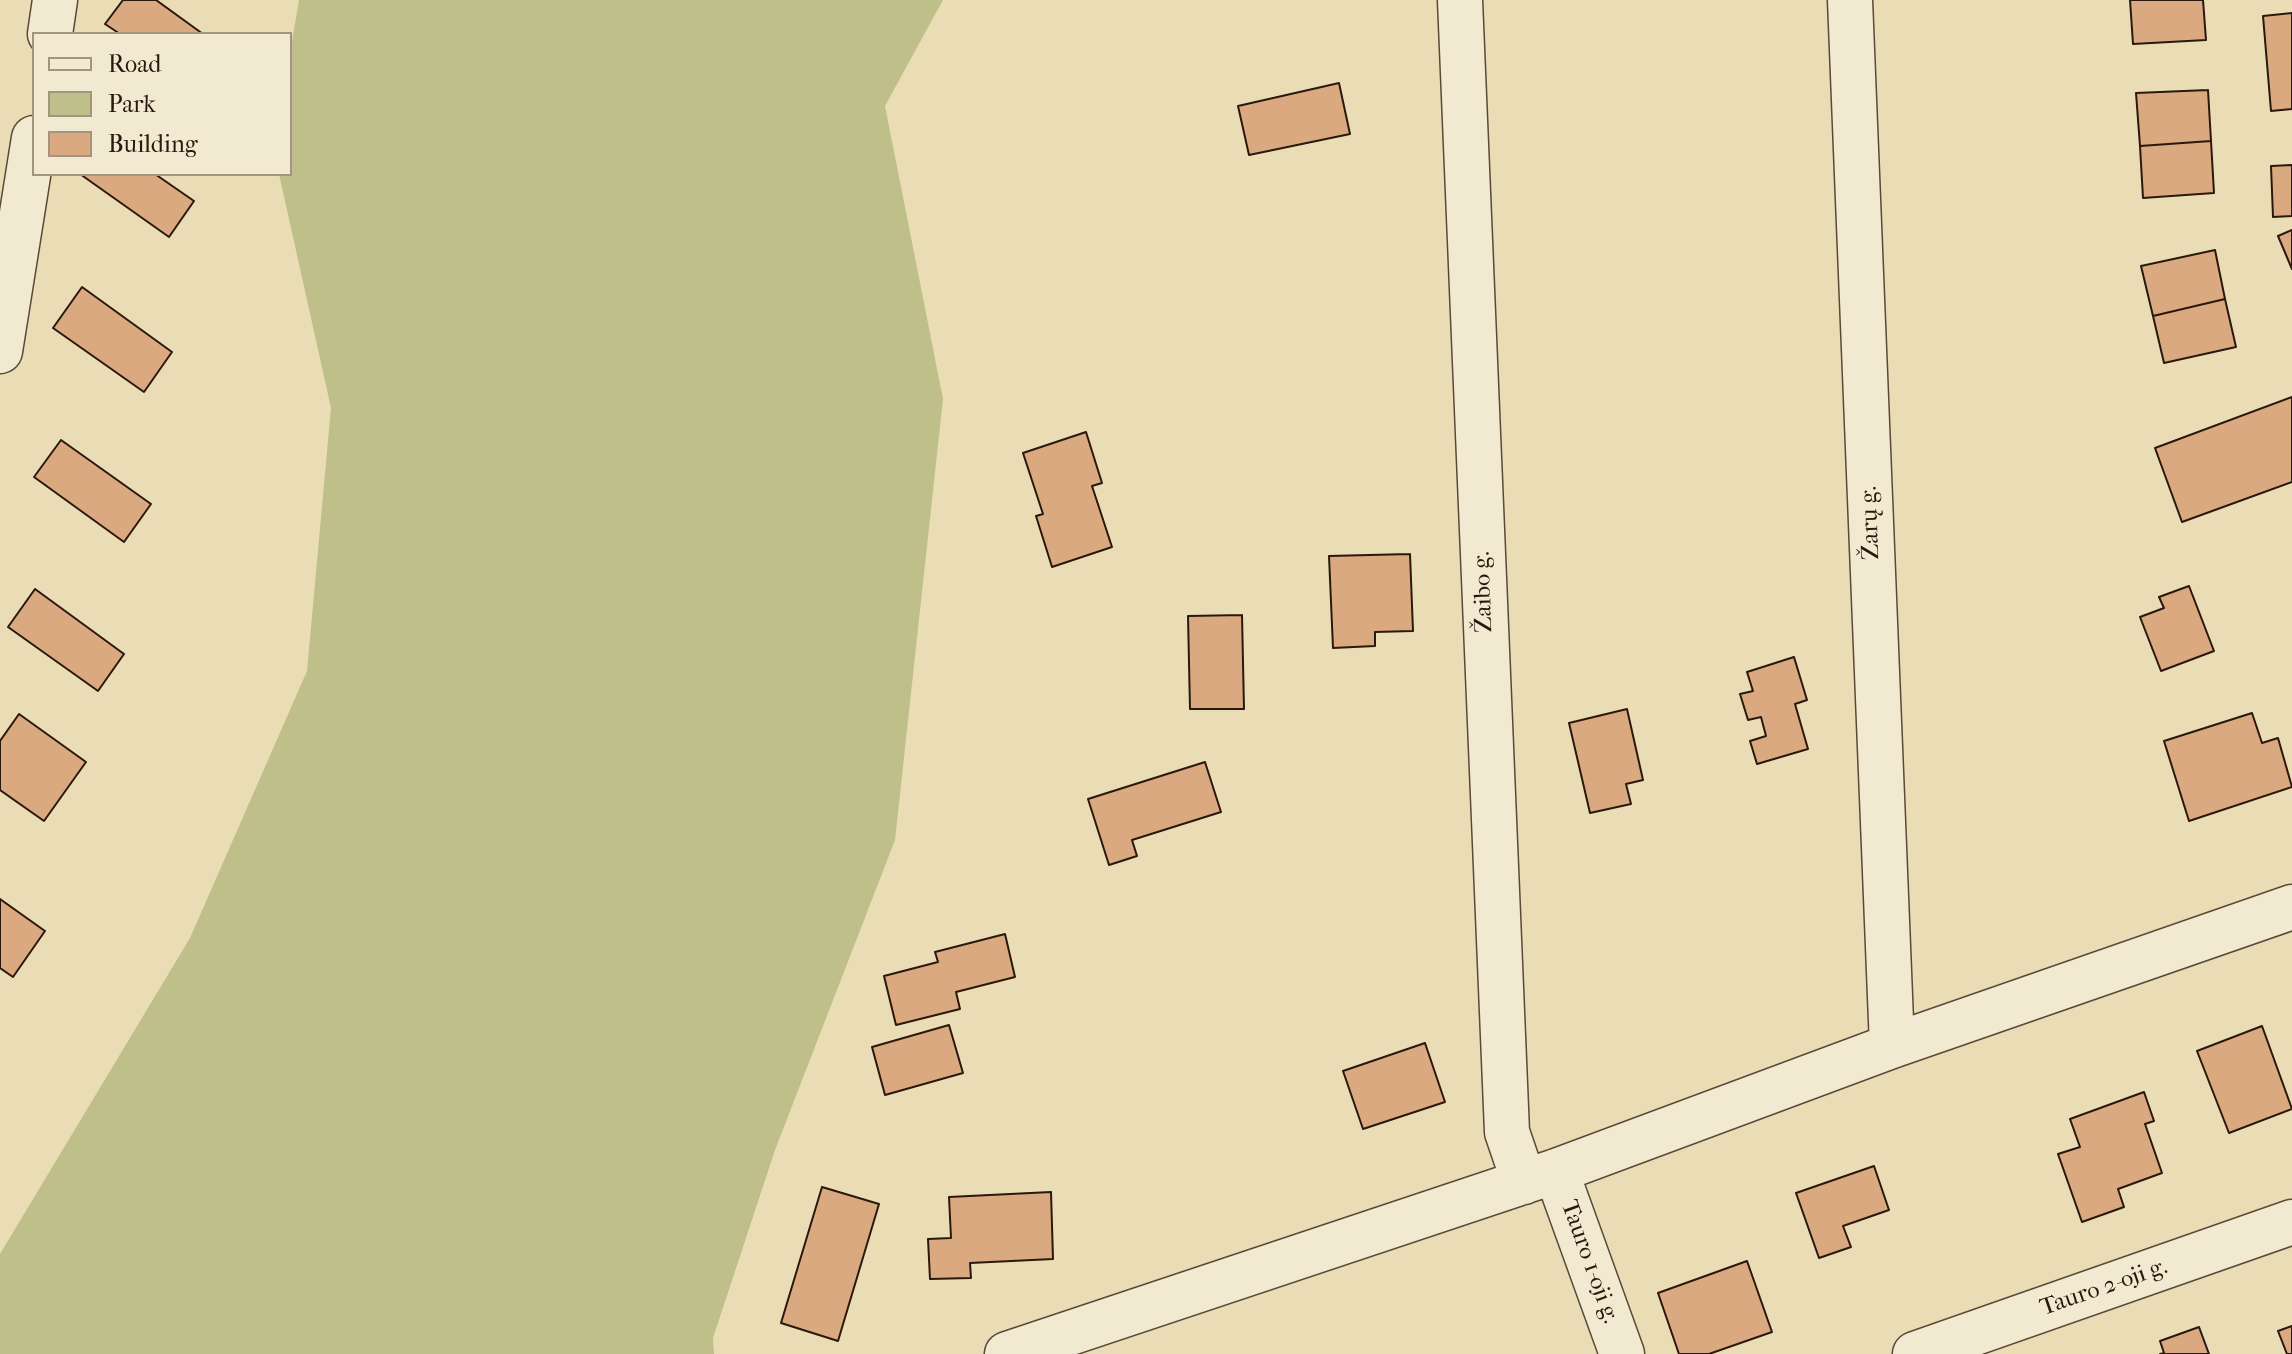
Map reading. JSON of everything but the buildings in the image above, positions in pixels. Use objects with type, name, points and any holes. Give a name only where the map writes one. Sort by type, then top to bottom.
[{"type":"street","points":[[50,32],[55,0]]},
{"type":"street","name":"Žaibo g.","points":[[1460,0],[1507,1132],[1540,1176]]},
{"type":"street","name":"Žarų g.","points":[[1850,0],[1892,1046]]},
{"type":"street","points":[[0,351],[12,182],[32,142]]},
{"type":"street","points":[[1034,1350],[1540,1176],[1892,1046],[2292,907]]},
{"type":"street","name":"Tauro 1-oji g.","points":[[1540,1176],[1622,1354]]},
{"type":"street","name":"Tauro 2-oji g.","points":[[1915,1354],[2292,1222]]},
{"type":"green space","points":[[299,0],[943,0],[885,106],[943,399],[895,840],[775,1150],[713,1338],[714,1354],[0,1354],[0,1254],[190,938],[307,671],[331,408],[279,176],[292,176],[292,41]]}]
